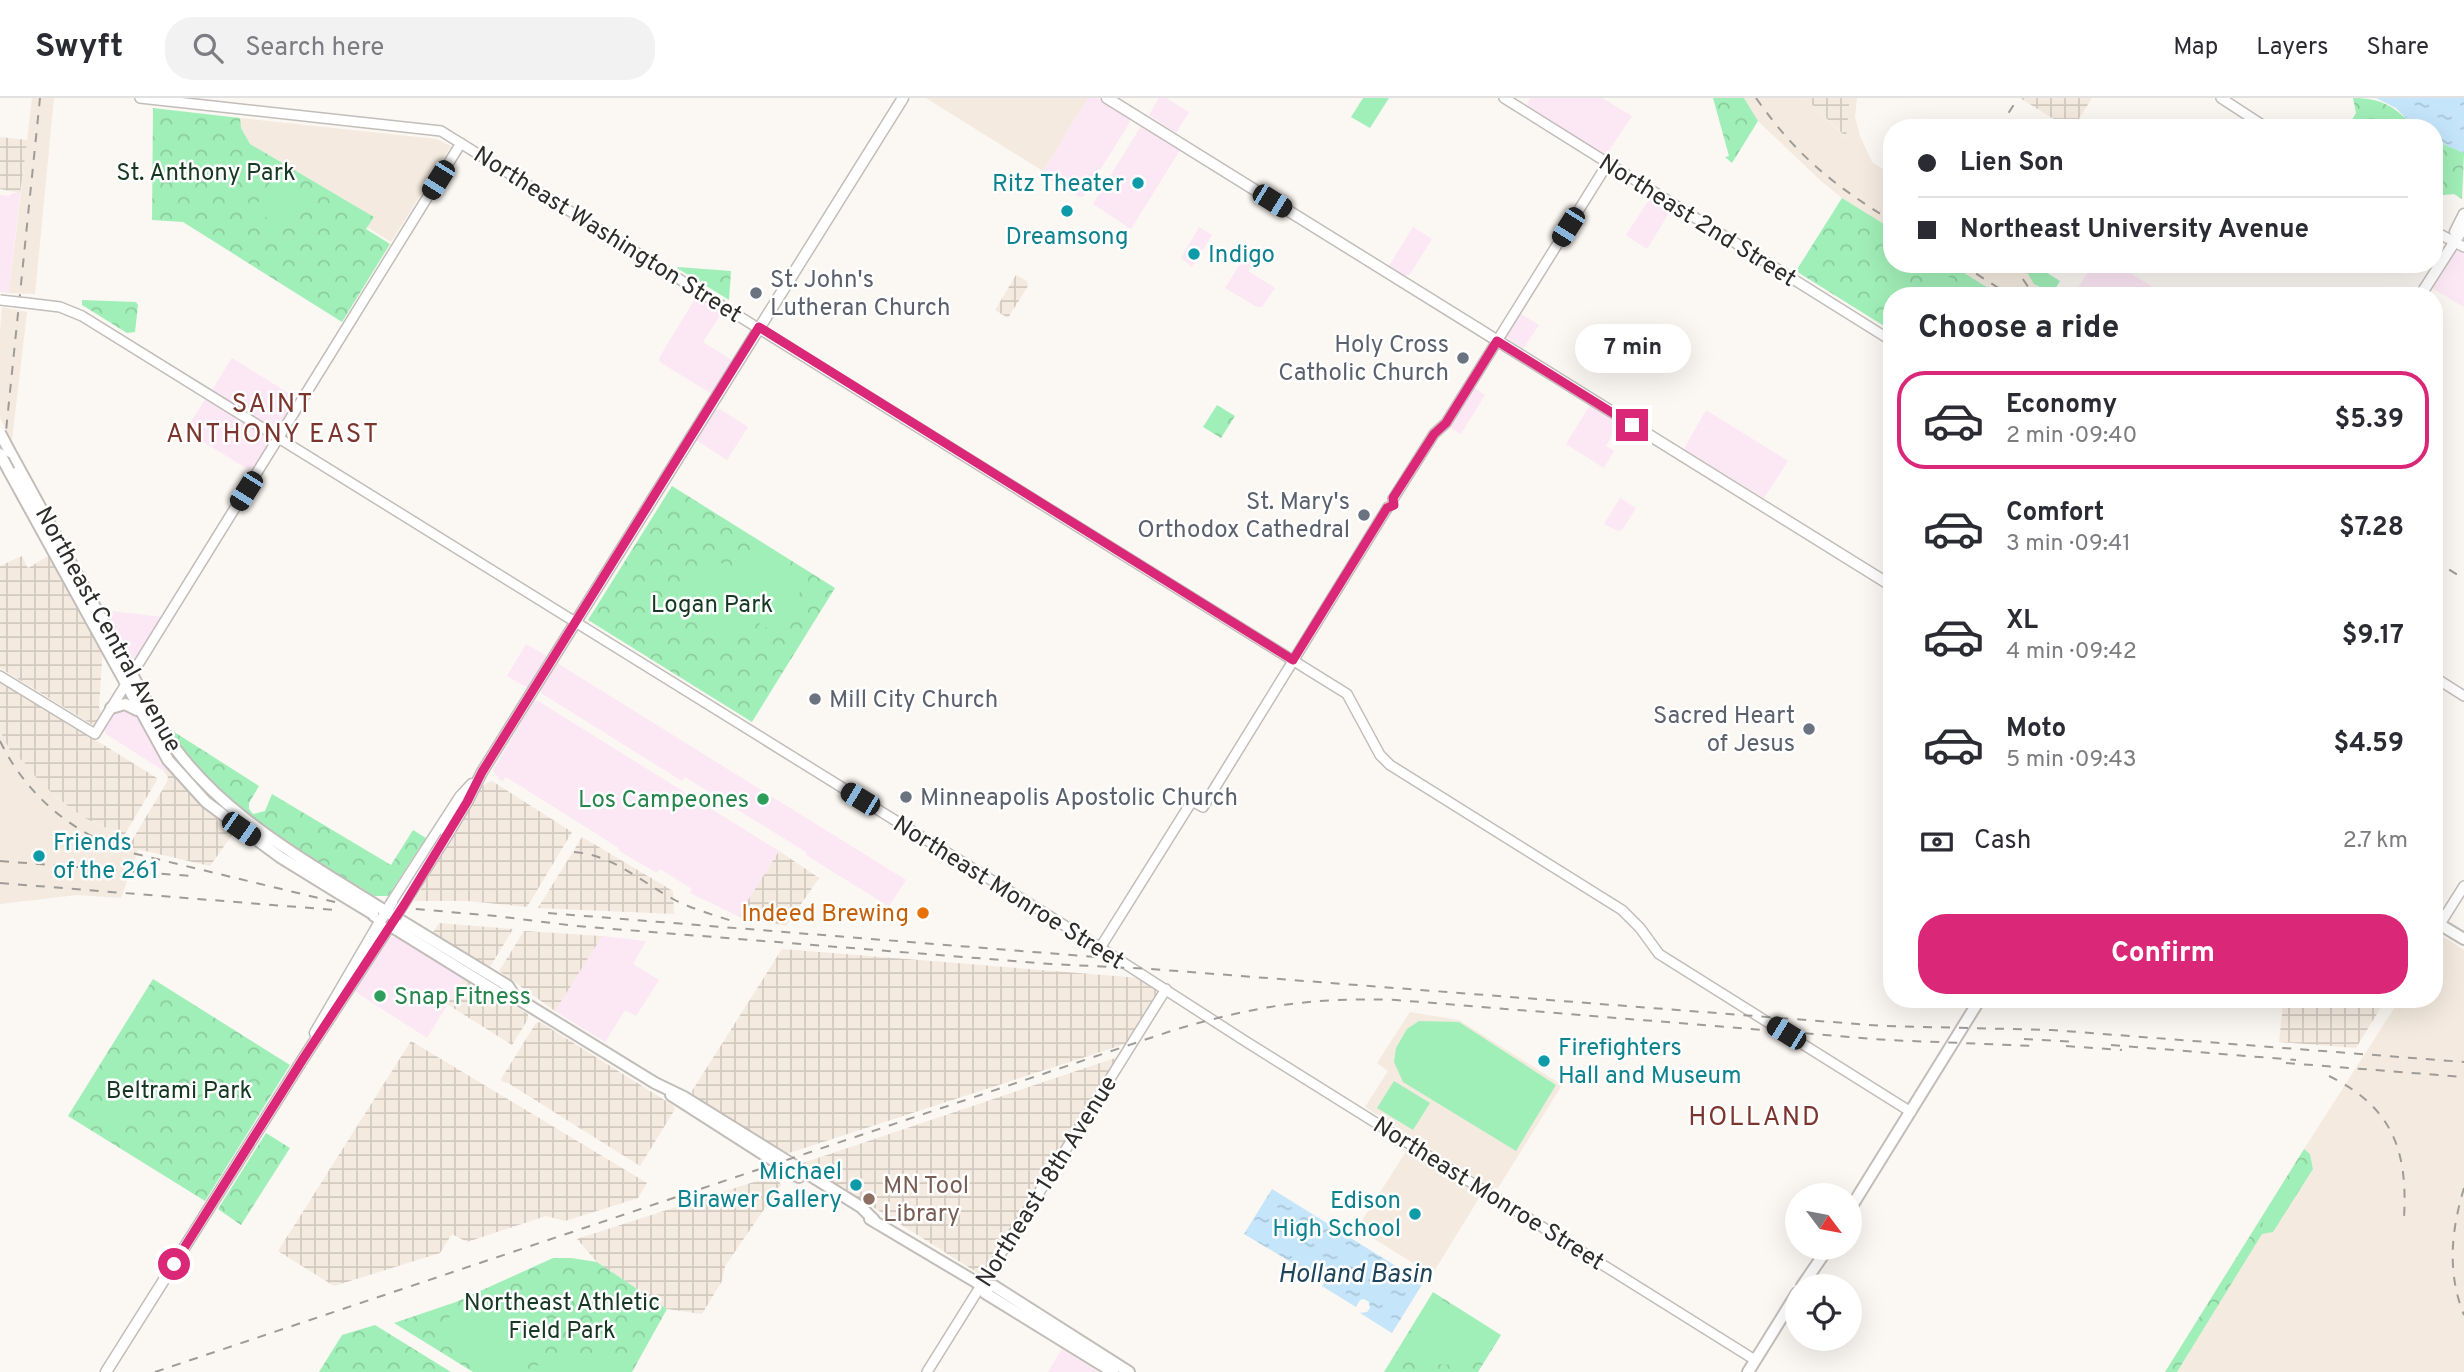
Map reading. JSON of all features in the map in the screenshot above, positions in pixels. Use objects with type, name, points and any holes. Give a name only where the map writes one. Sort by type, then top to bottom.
[{"type":"main road","points":[[106,1372],[303,1059],[323,1017],[441,834],[467,802],[482,772],[902,98]]},
{"type":"main road","points":[[1107,98],[1883,580]]},
{"type":"main road","points":[[2459,245],[2455,230],[2464,215]]},
{"type":"main road","points":[[2443,266],[2459,245],[2464,228]]},
{"type":"main road","points":[[2427,287],[2438,273]]},
{"type":"main road","name":"Northeast Central Avenue","points":[[0,433],[9,471],[128,680],[172,745],[207,787],[246,821],[342,890],[475,972],[502,995],[515,997],[857,1213],[874,1220],[981,1285],[994,1286],[1129,1372]]},
{"type":"main road","name":"Northeast Central Avenue","points":[[5,453],[128,680],[143,718],[168,760],[206,802],[280,857],[342,890]]},
{"type":"main road","points":[[111,708],[128,704],[143,718]]},
{"type":"main road","points":[[2443,927],[2464,939]]},
{"type":"main road","points":[[1862,1190],[1974,1008]]},
{"type":"main road","name":"Northeast Central Avenue","points":[[981,1285],[985,1293],[1113,1372]]},
{"type":"main road","points":[[1748,1372],[1785,1312]]},
{"type":"street","name":"Northeast Washington Street","points":[[140,98],[441,131],[1348,694],[1380,755],[1390,765],[1622,910],[1640,928],[1659,954],[1910,1112]]},
{"type":"street","name":"Northeast 2nd Street","points":[[1504,98],[1883,335]]},
{"type":"street","points":[[2221,98],[2253,119]]},
{"type":"street","points":[[0,676],[95,734],[461,144]]},
{"type":"street","points":[[1100,948],[1192,801],[1203,807],[1390,503],[1434,434],[1446,423],[1608,163]]},
{"type":"street","points":[[2443,236],[2459,245]]},
{"type":"street","name":"Northeast Monroe Street","points":[[0,300],[60,307],[82,316],[1166,989],[1236,1036],[1755,1360]]},
{"type":"street","points":[[2443,683],[2464,696]]},
{"type":"street","points":[[2443,915],[2464,886]]},
{"type":"street","name":"Northeast 18th Avenue","points":[[927,1372],[1166,989]]},
{"type":"shaded area","points":[[32,98],[54,98],[35,294],[9,293]]},
{"type":"shaded area","points":[[926,98],[1088,98],[1043,171]]},
{"type":"shaded area","points":[[1088,98],[1098,98],[1129,118],[1130,122],[1083,197],[1080,197],[1041,174]]},
{"type":"shaded area","points":[[1159,98],[1166,98],[1189,112],[1176,133],[1149,115]]},
{"type":"shaded area","points":[[1530,98],[1602,98],[1632,116],[1608,152],[1603,154],[1529,107],[1527,104]]},
{"type":"shaded area","points":[[1744,98],[1805,98],[1846,138],[1850,98],[1857,98],[1855,117],[1860,136],[1872,162],[1883,169],[1883,223],[1842,198],[1821,181],[1758,121]]},
{"type":"shaded area","points":[[1805,98],[1850,98],[1847,138]]},
{"type":"shaded area","points":[[2020,98],[2092,98],[2079,119],[2054,119]]},
{"type":"shaded area","points":[[240,118],[437,139],[451,146],[391,242],[367,227],[373,217],[250,144],[241,128]]},
{"type":"shaded area","points":[[1141,126],[1180,150],[1131,229],[1093,204]]},
{"type":"shaded area","points":[[0,137],[28,140],[20,193],[0,189]]},
{"type":"shaded area","points":[[20,193],[9,293],[0,292],[0,195],[9,196]]},
{"type":"shaded area","points":[[1650,198],[1670,211],[1647,249],[1626,235]]},
{"type":"shaded area","points":[[1199,227],[1212,235],[1192,267],[1181,258]]},
{"type":"shaded area","points":[[1413,227],[1432,239],[1410,274],[1405,276],[1389,266]]},
{"type":"shaded area","points":[[2456,250],[2464,254],[2464,307],[2443,295],[2443,287],[2433,287]]},
{"type":"shaded area","points":[[1244,258],[1253,263],[1248,271],[1275,288],[1262,307],[1257,307],[1225,288]]},
{"type":"shaded area","points":[[1964,273],[2028,273],[2037,287],[1987,287]]},
{"type":"shaded area","points":[[2087,273],[2130,273],[2153,287],[2079,287]]},
{"type":"shaded area","points":[[1016,275],[1027,281],[1028,286],[1008,318],[995,310]]},
{"type":"shaded area","points":[[700,297],[723,311],[703,342],[733,361],[710,393],[660,362],[659,358],[695,299]]},
{"type":"shaded area","points":[[2,307],[27,312],[12,440],[0,418]]},
{"type":"shaded area","points":[[1519,313],[1539,325],[1523,349],[1505,336]]},
{"type":"shaded area","points":[[232,358],[298,399],[280,428],[275,429],[212,390]]},
{"type":"shaded area","points":[[1473,387],[1485,395],[1461,434],[1452,429],[1451,423]]},
{"type":"shaded area","points":[[206,398],[269,439],[271,443],[253,472],[185,431]]},
{"type":"shaded area","points":[[1590,405],[1619,423],[1606,446],[1614,451],[1604,468],[1566,444]]},
{"type":"shaded area","points":[[720,409],[748,427],[727,460],[696,440],[714,411]]},
{"type":"shaded area","points":[[1706,410],[1788,461],[1764,498],[1684,449]]},
{"type":"shaded area","points":[[1620,498],[1636,508],[1622,530],[1618,531],[1604,524]]},
{"type":"shaded area","points":[[50,555],[103,647],[99,707],[102,715],[93,725],[0,668],[0,566],[22,556],[28,568]]},
{"type":"shaded area","points":[[110,611],[163,617],[136,663],[132,664],[104,617]]},
{"type":"shaded area","points":[[526,644],[548,657],[528,688],[507,676]]},
{"type":"shaded area","points":[[557,663],[906,880],[889,906],[885,907],[885,904],[806,855],[806,852],[685,777],[682,781],[541,693]]},
{"type":"shaded area","points":[[0,681],[157,778],[119,844],[110,841],[115,832],[84,818],[64,803],[46,788],[24,762],[11,753],[0,731]]},
{"type":"shaded area","points":[[534,701],[779,851],[738,916],[690,893],[692,889],[660,869],[657,873],[619,851],[619,848],[506,777],[503,781],[500,780],[493,770]]},
{"type":"shaded area","points":[[116,709],[134,710],[170,768],[164,771],[106,734],[104,729]]},
{"type":"shaded area","points":[[0,731],[11,753],[24,762],[56,797],[84,818],[116,833],[110,841],[138,850],[121,898],[77,895],[0,904]]},
{"type":"shaded area","points":[[170,768],[234,827],[234,832],[210,866],[128,847],[167,782],[168,777],[164,771]]},
{"type":"shaded area","points":[[492,781],[572,832],[527,907],[468,901],[414,901],[483,785]]},
{"type":"shaded area","points":[[582,837],[673,891],[674,914],[538,908]]},
{"type":"shaded area","points":[[779,851],[819,878],[786,926],[738,916]]},
{"type":"shaded area","points":[[439,923],[513,929],[490,967],[485,968],[431,935]]},
{"type":"shaded area","points":[[524,931],[602,936],[555,1011],[499,971]]},
{"type":"shaded area","points":[[397,935],[465,976],[427,1038],[356,992],[356,987],[386,940]]},
{"type":"shaded area","points":[[602,936],[646,941],[633,964],[659,980],[636,1016],[625,1010],[605,1042],[555,1011]]},
{"type":"shaded area","points":[[2443,937],[2464,950],[2464,1372],[2177,1372],[2262,1233],[2273,1232],[2313,1169],[2310,1154],[2304,1149],[2394,1008],[2443,1008]]},
{"type":"shaded area","points":[[782,949],[1140,978],[1156,990],[1157,996],[1125,1044],[786,1154],[693,1096],[692,1091]]},
{"type":"shaded area","points":[[465,976],[528,1014],[528,1019],[512,1045],[447,1004]]},
{"type":"shaded area","points":[[2283,1008],[2380,1008],[2356,1048],[2279,1042]]},
{"type":"shaded area","points":[[1410,1012],[1459,1020],[1562,1085],[1498,1188],[1492,1188],[1365,1107],[1388,1071],[1377,1063]]},
{"type":"shaded area","points":[[540,1022],[674,1106],[675,1109],[640,1166],[508,1083],[502,1082],[501,1079],[536,1023]]},
{"type":"shaded area","points":[[411,1041],[647,1183],[638,1198],[565,1221],[546,1216],[467,1242],[452,1234],[440,1253],[334,1286],[278,1251]]},
{"type":"shaded area","points":[[1118,1057],[981,1275],[803,1163]]},
{"type":"shaded area","name":"Edison High School","points":[[1409,1147],[1481,1191],[1433,1273],[1360,1230],[1359,1225]]},
{"type":"shaded area","points":[[776,1175],[781,1185],[725,1266],[722,1281],[702,1314],[667,1309],[597,1262],[577,1239]]},
{"type":"shaded area","points":[[1062,1349],[1098,1372],[1048,1372]]},
{"type":"green space","points":[[1363,98],[1389,98],[1370,128],[1351,117]]},
{"type":"green space","points":[[1713,98],[1744,98],[1758,121],[1732,163],[1725,157],[1729,156]]},
{"type":"green space","points":[[2353,98],[2381,102],[2406,119],[2352,119],[2356,113]]},
{"type":"green space","name":"St. Anthony Park","points":[[153,108],[240,118],[241,128],[250,144],[374,217],[366,229],[390,244],[342,322],[183,222],[152,220]]},
{"type":"green space","points":[[2443,144],[2464,153],[2462,199],[2454,194],[2443,195]]},
{"type":"green space","points":[[279,176],[316,197],[303,213],[288,220],[271,219],[253,210],[275,177]]},
{"type":"green space","points":[[1842,198],[1883,223],[1883,273],[1964,273],[1987,287],[1883,287],[1883,325],[1796,271]]},
{"type":"green space","points":[[677,268],[731,271],[729,300]]},
{"type":"green space","points":[[2027,273],[2047,273],[2060,281],[2056,287],[2039,287],[2034,284]]},
{"type":"green space","points":[[1945,274],[1964,287],[1931,287],[1938,276]]},
{"type":"green space","points":[[82,300],[136,302],[135,332],[127,333],[82,305]]},
{"type":"green space","points":[[1217,405],[1235,416],[1221,438],[1203,427]]},
{"type":"green space","name":"Logan Park","points":[[672,486],[835,588],[752,722],[588,620]]},
{"type":"green space","points":[[753,548],[803,577],[803,588],[773,631],[760,624],[744,608],[728,637],[678,610],[678,599],[705,555],[719,561],[736,577]]},
{"type":"green space","points":[[168,728],[259,786],[249,803],[253,814],[265,811],[272,794],[391,865],[413,830],[426,838],[388,896],[374,896],[289,843],[233,802],[208,780],[186,755]]},
{"type":"green space","name":"Beltrami Park","points":[[153,979],[290,1065],[205,1201],[68,1116]]},
{"type":"green space","points":[[1419,1021],[1459,1022],[1556,1085],[1516,1151],[1403,1082],[1394,1062],[1396,1048],[1407,1029]]},
{"type":"green space","points":[[1394,1081],[1430,1103],[1413,1130],[1377,1108]]},
{"type":"green space","points":[[112,1102],[122,1110],[121,1125],[110,1133],[95,1124],[100,1108]]},
{"type":"green space","points":[[266,1133],[290,1148],[241,1225],[218,1209]]},
{"type":"green space","points":[[2304,1149],[2310,1154],[2313,1169],[2273,1232],[2262,1234],[2177,1372],[2165,1372]]},
{"type":"green space","points":[[2297,1166],[2309,1174],[2274,1230],[2262,1223]]},
{"type":"green space","name":"Northeast Athletic Field Park","points":[[553,1258],[597,1262],[667,1309],[632,1372],[473,1372],[394,1323],[456,1302]]},
{"type":"green space","points":[[1433,1292],[1501,1335],[1478,1372],[1384,1372]]},
{"type":"green space","points":[[500,1294],[525,1296],[550,1307],[512,1372],[494,1372],[435,1333],[448,1318],[464,1307]]},
{"type":"green space","points":[[1438,1300],[1495,1333],[1485,1346],[1464,1361],[1441,1365],[1400,1350],[1430,1303]]},
{"type":"green space","name":"Northeast Athletic Field Park","points":[[375,1325],[451,1372],[319,1372],[342,1335]]},
{"type":"green space","points":[[563,1353],[594,1353],[621,1365],[617,1372],[531,1372],[536,1366]]},
{"type":"water","points":[[2376,98],[2464,98],[2464,153],[2443,144],[2443,119],[2406,119],[2396,108]]},
{"type":"water","name":"Holland Basin","points":[[1272,1189],[1423,1283],[1392,1333],[1360,1313],[1367,1312],[1370,1308],[1369,1302],[1360,1300],[1356,1307],[1322,1286],[1328,1277],[1325,1267],[1313,1266],[1311,1274],[1244,1234]]},
{"type":"railway","points":[[0,464],[6,431],[40,98]]},
{"type":"railway","points":[[1756,98],[1786,136],[1817,167],[1851,195],[1883,215]]},
{"type":"railway","points":[[2005,119],[2018,98]]},
{"type":"railway","points":[[1975,273],[1997,287]]},
{"type":"railway","points":[[2019,273],[2028,287]]},
{"type":"railway","points":[[2443,566],[2464,579]]},
{"type":"railway","points":[[0,741],[23,779],[37,795],[70,823],[107,844],[128,852],[335,902],[576,926],[1051,964],[1151,969],[1883,1026],[2052,1030],[2464,1062]]},
{"type":"railway","points":[[574,852],[614,863],[680,903],[735,922]]},
{"type":"railway","points":[[0,861],[191,876]]},
{"type":"railway","points":[[0,883],[335,910]]},
{"type":"railway","points":[[548,913],[1096,957]]},
{"type":"railway","points":[[155,1372],[1174,1030],[1258,1009],[1337,1000],[1396,1000],[1887,1040],[2035,1046]]},
{"type":"railway","points":[[2024,1039],[2076,1042]]},
{"type":"railway","points":[[2111,1045],[2296,1060]]},
{"type":"railway","points":[[2066,1046],[2122,1050]]},
{"type":"railway","points":[[2286,1063],[2464,1077]]},
{"type":"railway","points":[[2329,1076],[2368,1102],[2392,1133],[2403,1171],[2404,1218]]},
{"type":"railway","points":[[2464,1188],[2456,1220],[2453,1252],[2455,1283],[2464,1315]]},
{"type":"place","name":"Ritz Theater","points":[[1138,183]]},
{"type":"place","name":"Dreamsong","points":[[1067,211]]},
{"type":"place","name":"Indigo","points":[[1194,254]]},
{"type":"place","name":"St. John's Lutheran Church","points":[[756,293]]},
{"type":"place","name":"Holy Cross Catholic Church","points":[[1463,358]]},
{"type":"place","name":"St. Mary's Orthodox Cathedral","points":[[1364,515]]},
{"type":"place","name":"Mill City Church","points":[[815,699]]},
{"type":"place","name":"Sacred Heart of Jesus","points":[[1809,729]]},
{"type":"place","name":"Minneapolis Apostolic Church","points":[[906,797]]},
{"type":"place","name":"Los Campeones","points":[[763,799]]},
{"type":"place","name":"Friends of the 261","points":[[39,856]]},
{"type":"place","name":"Indeed Brewing","points":[[923,913]]},
{"type":"place","name":"Snap Fitness","points":[[380,996]]},
{"type":"place","name":"Firefighters Hall and Museum","points":[[1544,1061]]},
{"type":"place","name":"Michael Birawer Gallery","points":[[856,1185]]},
{"type":"place","name":"MN Tool Library","points":[[869,1199]]},
{"type":"place","name":"Edison High School","points":[[1415,1214]]},
{"type":"district","name":"SAINT ANTHONY EAST","points":[[273,418]]},
{"type":"district","name":"HOLLAND","points":[[1755,1116]]},
{"type":"route","points":[[174,1264],[404,905],[467,802],[482,772],[759,327],[1293,660],[1387,508],[1394,505],[1393,498],[1434,434],[1446,423],[1497,341],[1632,425]]}]
